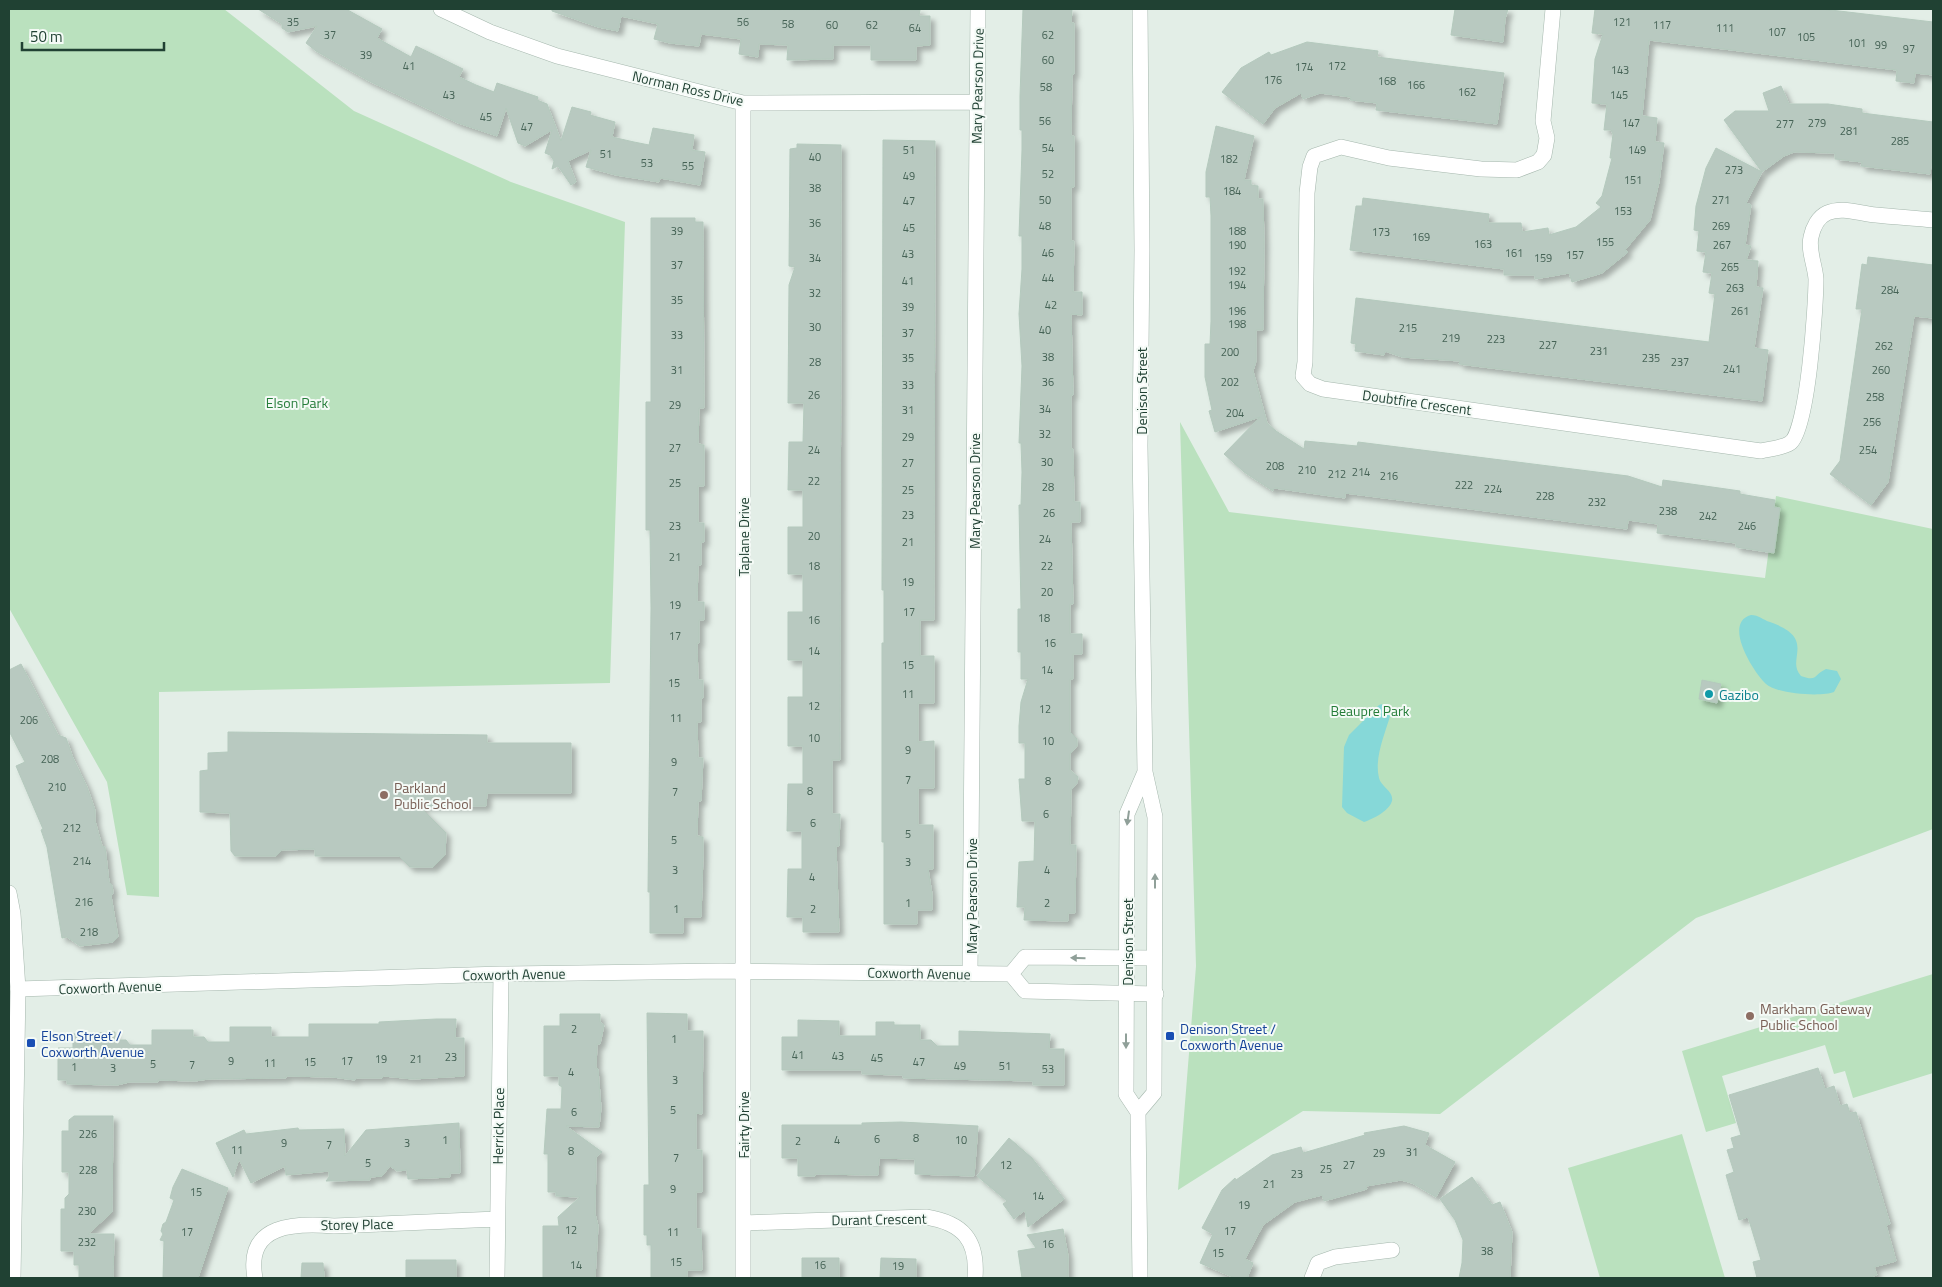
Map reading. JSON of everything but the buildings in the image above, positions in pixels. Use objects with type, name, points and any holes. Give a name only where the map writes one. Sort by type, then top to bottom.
[{"type":"street","name":"Norman Ross Drive","points":[[441,9],[490,32],[557,56],[743,103],[976,102]]},
{"type":"street","name":"Mary Pearson Drive","points":[[970,974],[978,9]]},
{"type":"street","name":"Denison Street","points":[[1138,1112],[1154,1093],[1156,994],[1154,958],[1155,817],[1145,772],[1140,446],[1142,250],[1140,9]]},
{"type":"street","name":"Doubtfire Crescent","points":[[1553,9],[1543,121],[1546,138],[1544,155],[1538,162],[1517,170],[1481,169],[1389,158],[1341,147],[1314,156],[1310,167],[1307,193],[1306,362],[1303,376],[1310,384],[1323,389],[1761,451],[1777,447],[1791,443],[1796,436],[1806,400],[1816,277],[1811,239],[1816,222],[1825,214],[1850,210],[1873,215],[1933,220]]},
{"type":"street","name":"Taplane Drive","points":[[742,971],[743,103]]},
{"type":"street","name":"Denison Street","points":[[1140,1278],[1138,1112],[1126,1094],[1127,814],[1145,772]]},
{"type":"street","points":[[9,893],[13,914],[18,988],[13,1278]]},
{"type":"street","points":[[1154,958],[1025,958],[1011,974],[1025,991],[1156,994]]},
{"type":"street","name":"Coxworth Avenue","points":[[18,988],[501,974],[742,971],[1011,974]]},
{"type":"street","name":"Fairty Drive","points":[[742,971],[743,1278]]},
{"type":"street","name":"Herrick Place","points":[[497,1278],[496,1219],[501,974]]},
{"type":"street","name":"Durant Crescent","points":[[743,1223],[926,1217],[943,1220],[958,1228],[972,1242],[976,1265],[974,1278]]},
{"type":"street","name":"Storey Place","points":[[255,1278],[256,1250],[267,1236],[279,1228],[298,1225],[334,1226],[496,1219]]},
{"type":"street","points":[[1312,1278],[1318,1263],[1335,1257],[1392,1250]]},
{"type":"green space","name":"Elson Park","points":[[9,9],[224,9],[354,111],[511,182],[625,222],[610,683],[159,692],[159,897],[127,895],[107,782],[9,608]]},
{"type":"green space","name":"Beaupre Park","points":[[1180,422],[1229,512],[1765,578],[1776,496],[1933,529],[1933,829],[1696,918],[1440,1114],[1303,1111],[1178,1190],[1196,966]]},
{"type":"green space","points":[[1933,974],[1933,1073],[1853,1098],[1845,1071],[1834,1074],[1825,1045],[1722,1076],[1736,1123],[1706,1132],[1682,1051]]},
{"type":"green space","points":[[1682,1134],[1725,1278],[1600,1278],[1568,1168]]},
{"type":"water","points":[[1751,615],[1759,617],[1793,635],[1798,649],[1797,669],[1801,676],[1813,678],[1826,669],[1837,671],[1841,679],[1834,692],[1828,694],[1799,694],[1779,690],[1766,684],[1748,659],[1740,637],[1739,628],[1743,620]]},
{"type":"water","points":[[1382,704],[1390,716],[1381,746],[1378,770],[1380,781],[1391,794],[1392,801],[1376,817],[1364,822],[1347,813],[1342,807],[1344,747],[1349,735]]},
{"type":"place","name":"Gazibo","points":[[1709,694]]},
{"type":"place","name":"Parkland Public School","points":[[384,795]]},
{"type":"place","name":"Markham Gateway Public School","points":[[1750,1016]]},
{"type":"place","name":"Denison Street / Coxworth Avenue","points":[[1170,1036]]},
{"type":"place","name":"Elson Street / Coxworth Avenue","points":[[31,1043]]}]
